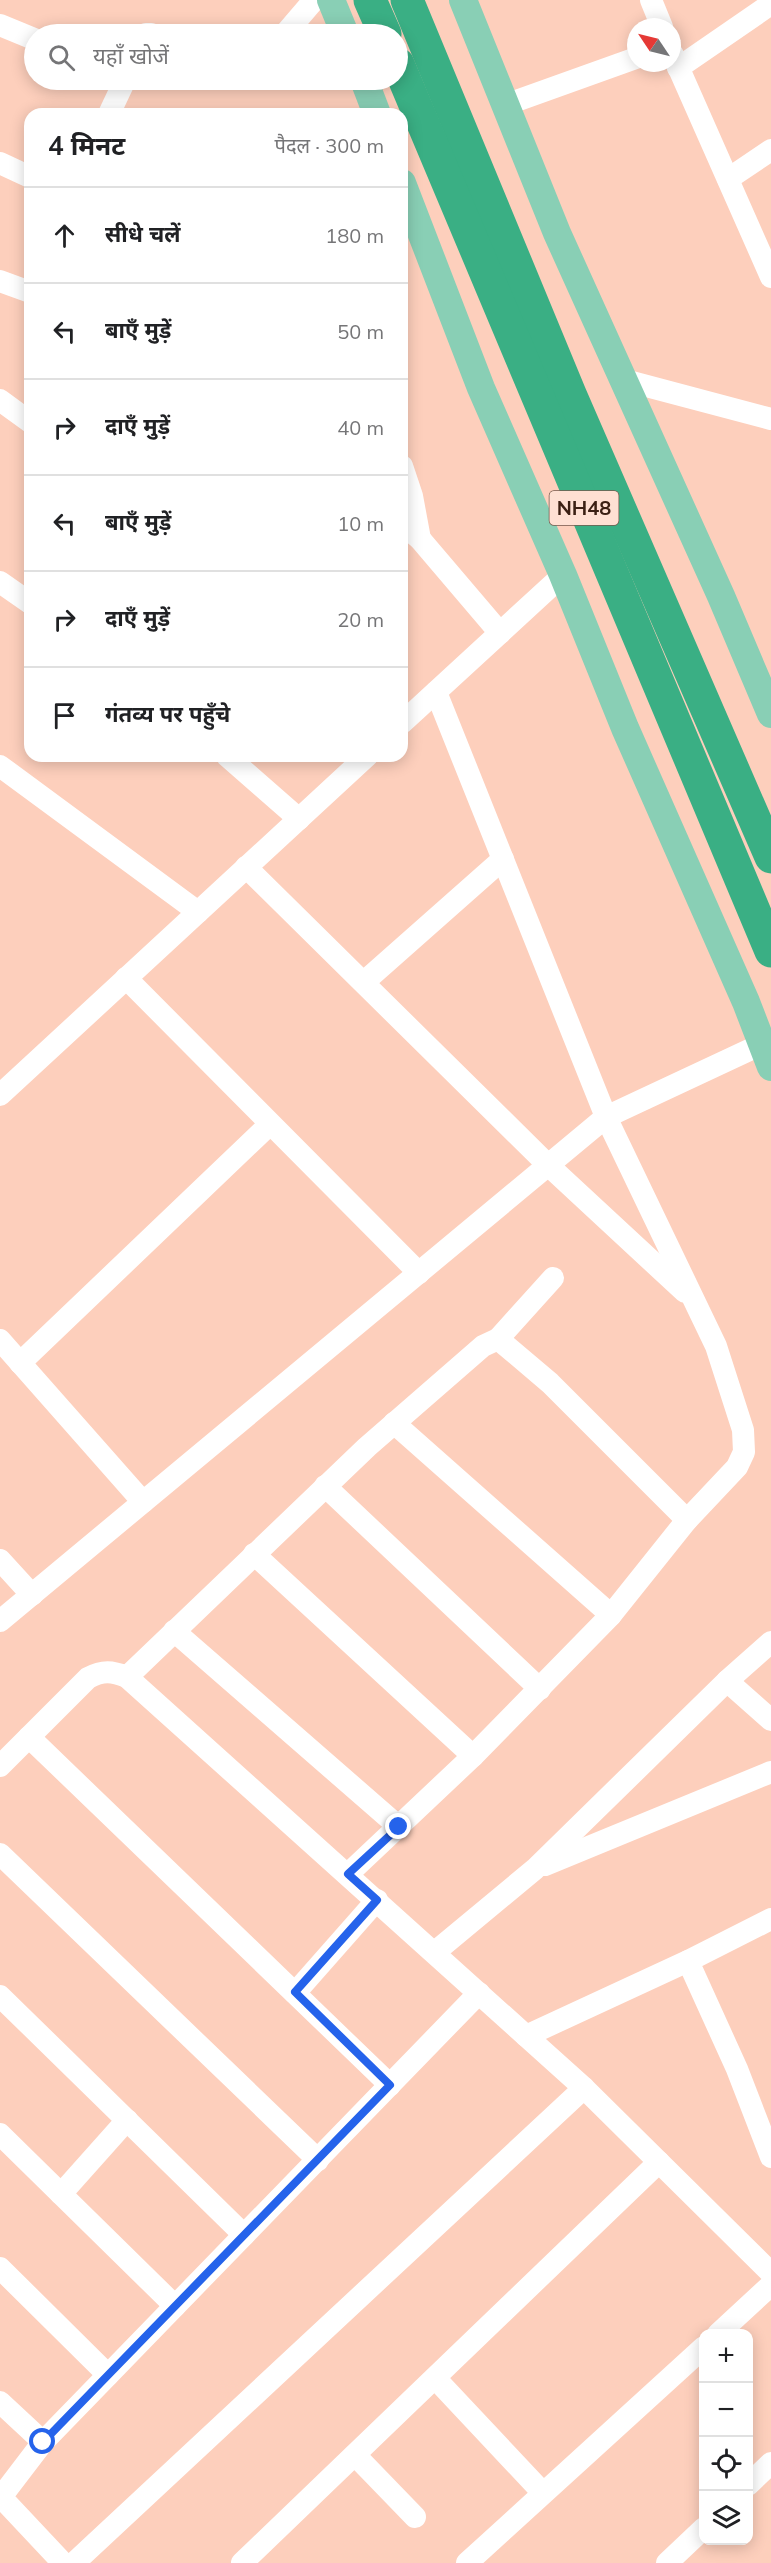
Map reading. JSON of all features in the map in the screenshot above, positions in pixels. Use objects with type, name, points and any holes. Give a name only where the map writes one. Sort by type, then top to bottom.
[{"type":"highway","points":[[370,0],[381,24]]},
{"type":"highway","name":"NH48","points":[[407,0],[570,394],[771,857]]},
{"type":"highway","name":"NH48","points":[[408,88],[771,951]]},
{"type":"main road","points":[[331,0],[341,24]]},
{"type":"main road","points":[[463,0],[557,232],[771,714]]},
{"type":"main road","points":[[368,90],[375,108]]},
{"type":"main road","points":[[408,199],[481,388],[563,574],[625,728],[746,1002],[766,1055]]},
{"type":"street","points":[[294,24],[314,0]]},
{"type":"street","points":[[651,0],[658,18]]},
{"type":"street","points":[[681,57],[771,4]]},
{"type":"street","points":[[0,26],[24,35]]},
{"type":"street","points":[[505,105],[627,61]]},
{"type":"street","points":[[680,72],[771,277]]},
{"type":"street","points":[[112,108],[120,90]]},
{"type":"street","points":[[728,179],[771,150]]},
{"type":"street","points":[[0,163],[24,174]]},
{"type":"street","points":[[0,281],[24,287]]},
{"type":"street","points":[[624,380],[771,419]]},
{"type":"street","points":[[0,400],[24,415]]},
{"type":"street","points":[[408,484],[420,539]]},
{"type":"street","points":[[408,529],[420,539],[500,633]]},
{"type":"street","points":[[408,718],[563,574]]},
{"type":"street","points":[[0,582],[24,599]]},
{"type":"street","points":[[348,1874],[472,1756],[611,1615],[687,1520],[737,1467],[744,1452],[743,1430],[716,1346],[606,1117],[436,692]]},
{"type":"street","points":[[234,762],[299,819]]},
{"type":"street","points":[[0,1095],[361,762]]},
{"type":"street","points":[[0,766],[198,912]]},
{"type":"street","points":[[363,982],[503,859]]},
{"type":"street","points":[[246,867],[548,1165],[694,1300]]},
{"type":"street","points":[[126,978],[419,1273]]},
{"type":"street","points":[[0,1621],[606,1117],[766,1055]]},
{"type":"street","points":[[20,1363],[270,1124]]},
{"type":"street","points":[[127,1677],[325,1486],[394,1423],[483,1346],[498,1340],[553,1278]]},
{"type":"street","points":[[0,1340],[143,1502]]},
{"type":"street","points":[[498,1340],[550,1383],[687,1520]]},
{"type":"street","points":[[394,1423],[611,1615]]},
{"type":"street","points":[[325,1486],[540,1689]]},
{"type":"street","points":[[254,1554],[472,1756]]},
{"type":"street","points":[[0,1560],[32,1595]]},
{"type":"street","points":[[174,1631],[399,1827]]},
{"type":"street","points":[[435,1952],[535,1869],[727,1681],[771,1642]]},
{"type":"street","points":[[1,1763],[88,1678],[101,1671],[115,1672],[127,1677],[584,2088],[771,2273]]},
{"type":"street","points":[[727,1681],[771,1720]]},
{"type":"street","points":[[29,1737],[390,2085]]},
{"type":"street","points":[[535,1869],[771,1772]]},
{"type":"street","points":[[0,1854],[318,2160]]},
{"type":"street","points":[[295,1992],[377,1900]]},
{"type":"street","points":[[526,2036],[688,1961],[771,1919]]},
{"type":"street","points":[[688,1961],[737,2069],[771,2157]]},
{"type":"street","points":[[63,2563],[0,2497],[43,2442],[479,1994]]},
{"type":"street","points":[[0,1996],[244,2235]]},
{"type":"street","points":[[74,2563],[584,2088]]},
{"type":"street","points":[[61,2194],[127,2120]]},
{"type":"street","points":[[0,2134],[176,2306]]},
{"type":"street","points":[[242,2563],[659,2162]]},
{"type":"street","points":[[0,2268],[108,2375]]},
{"type":"street","points":[[723,2329],[771,2285]]},
{"type":"street","points":[[467,2563],[699,2352]]},
{"type":"street","points":[[435,2378],[543,2493]]},
{"type":"street","points":[[0,2402],[43,2442]]},
{"type":"street","points":[[355,2455],[415,2517]]},
{"type":"street","points":[[753,2480],[771,2463]]},
{"type":"street","points":[[667,2563],[699,2533]]},
{"type":"route","points":[[43,2442],[390,2085],[295,1992],[377,1900],[348,1874],[399,1827]]}]
